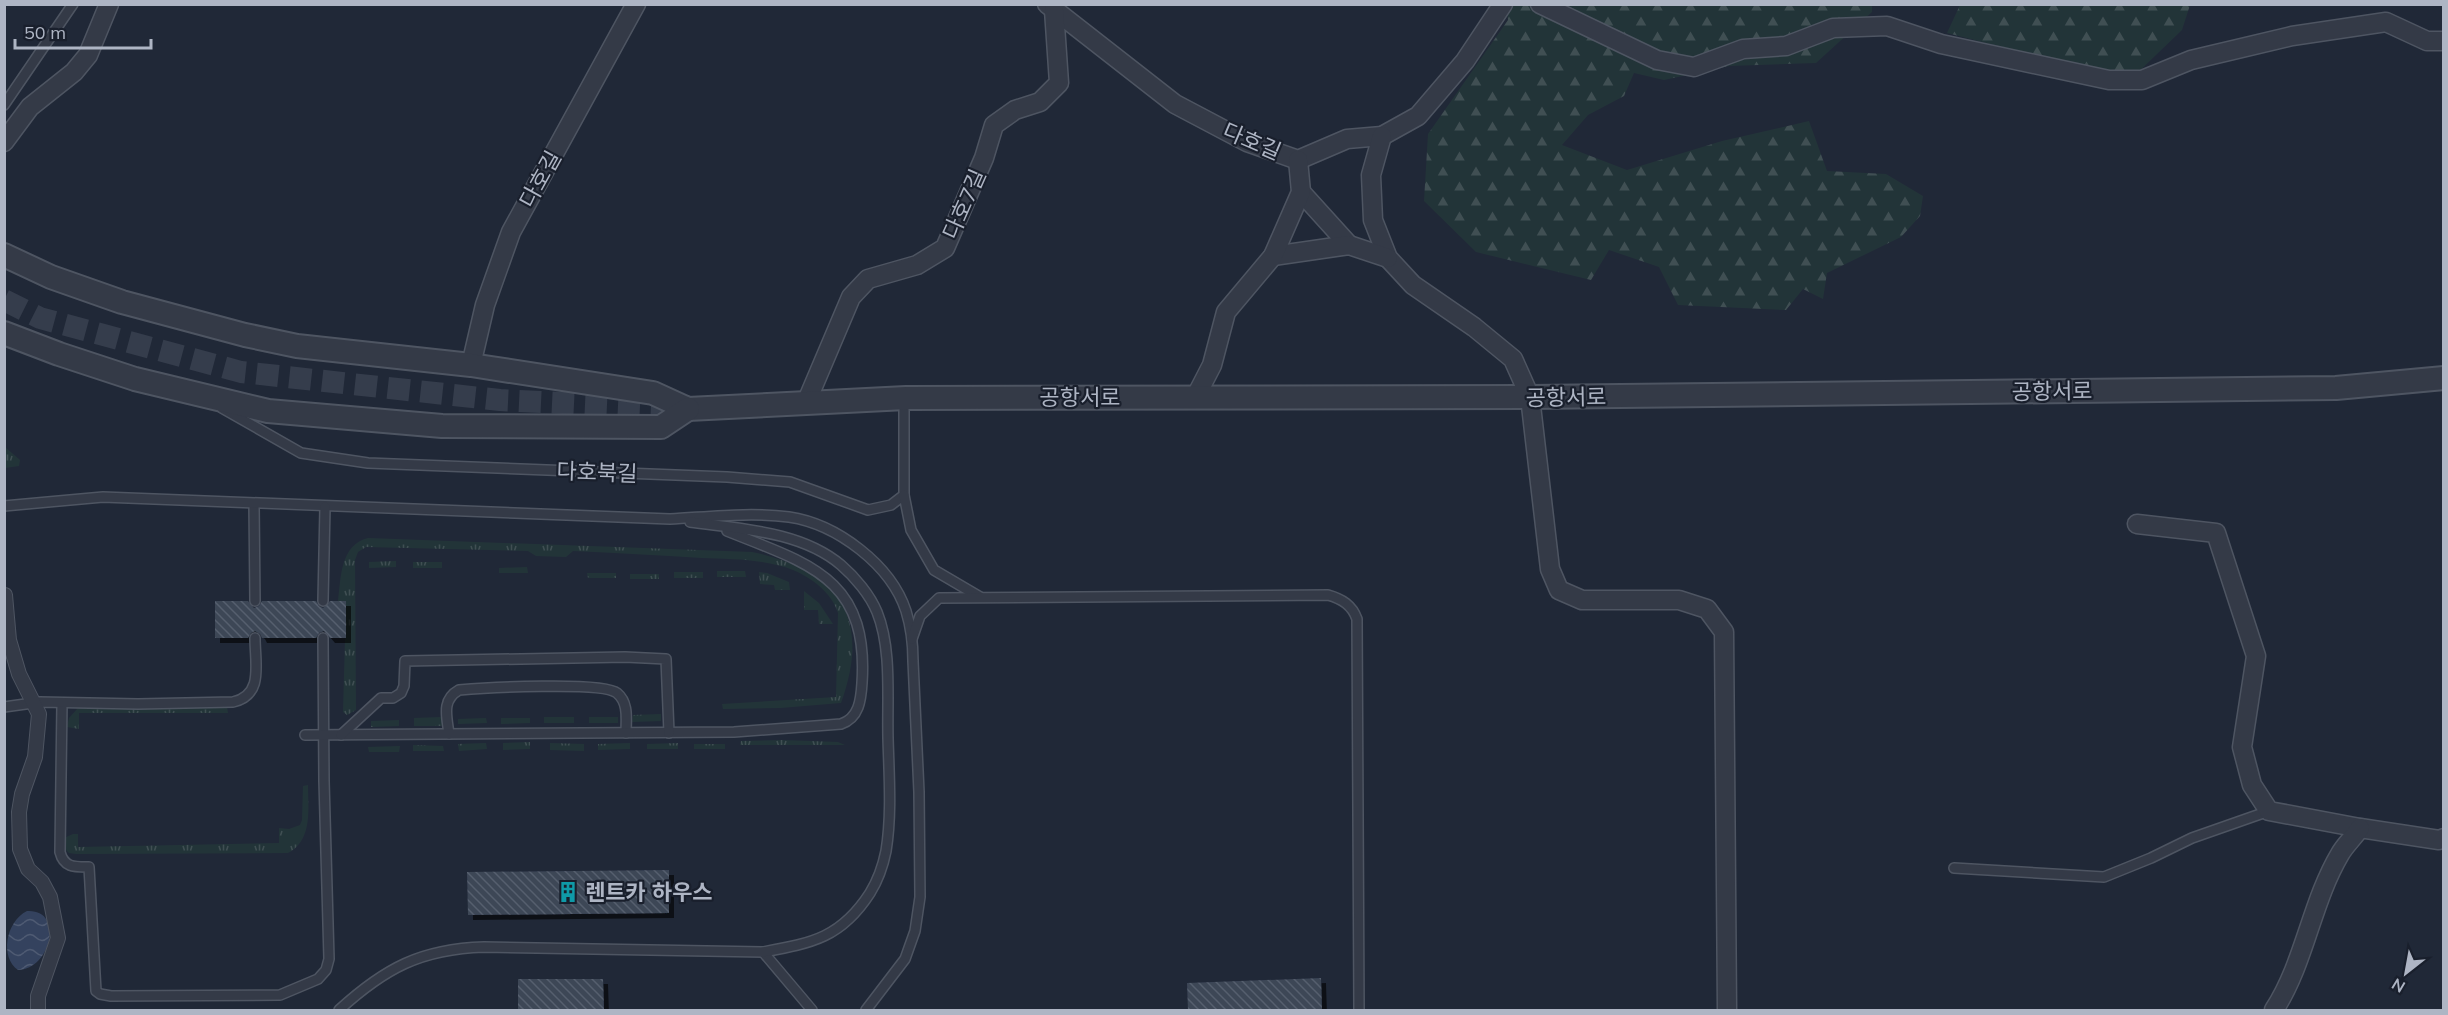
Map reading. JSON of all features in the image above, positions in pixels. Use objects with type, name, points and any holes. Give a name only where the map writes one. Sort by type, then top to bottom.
[{"type":"street","points":[[4,142],[30,107],[74,72],[88,55],[109,4]]},
{"type":"street","name":"다호길","points":[[471,365],[485,305],[511,232],[636,4]]},
{"type":"street","name":"다호길","points":[[1050,7],[1175,104],[1247,142],[1298,160],[1347,139],[1382,136],[1418,116],[1465,61],[1503,4]]},
{"type":"street","points":[[1539,4],[1657,60],[1694,67],[1743,49],[1786,46],[1833,28],[1887,26],[1941,44],[2109,80],[2142,80],[2191,60],[2292,36],[2386,22],[2427,41],[2444,41]]},
{"type":"street","name":"다호7길","points":[[806,403],[851,297],[868,279],[916,265],[945,248],[984,158],[994,125],[1015,110],[1040,102],[1059,83],[1050,7]]},
{"type":"street","points":[[1382,136],[1371,175],[1373,220],[1388,258],[1413,285],[1474,327],[1513,359],[1530,397],[1550,569],[1560,590],[1582,600],[1679,600],[1707,609],[1724,632],[1727,1011]]},
{"type":"street","points":[[1196,396],[1212,365],[1226,312],[1274,256],[1301,192],[1298,160]]},
{"type":"street","points":[[1301,192],[1349,245]]},
{"type":"street","points":[[1274,256],[1349,245],[1388,258]]},
{"type":"street","points":[[4,255],[51,277],[122,302],[245,335],[297,346],[471,365],[653,393],[688,409]]},
{"type":"street","points":[[4,333],[124,375],[268,411],[442,426],[661,427],[688,409]]},
{"type":"street","name":"공항서로","points":[[688,409],[904,398],[1530,397],[2336,387],[2444,378]]},
{"type":"street","points":[[2137,524],[2216,533],[2256,656],[2242,747],[2252,785],[2269,811],[2360,828],[2439,840],[2444,838]]},
{"type":"street","points":[[5,595],[9,640],[19,674],[39,714],[35,757],[22,794],[19,812],[20,842],[28,869],[42,882],[50,897],[58,938],[38,996],[38,1011]]},
{"type":"street","points":[[2274,1011],[2303,949],[2323,890],[2341,853],[2360,828]]},
{"type":"lane","points":[[4,105],[74,4]]},
{"type":"lane","name":"다호북길","points":[[199,395],[301,453],[346,460],[369,463],[727,477],[790,482],[867,510],[891,505],[904,495]]},
{"type":"lane","points":[[904,398],[904,495],[911,530],[934,570],[980,597]]},
{"type":"lane","points":[[4,506],[104,497],[670,519],[764,514],[792,517],[845,538],[870,557],[897,590],[906,611],[912,640],[919,792],[920,897],[915,931],[905,959],[866,1011]]},
{"type":"lane","points":[[4,500],[15,505]]},
{"type":"lane","points":[[254,504],[255,601]]},
{"type":"lane","points":[[323,601],[325,507]]},
{"type":"lane","points":[[339,1011],[363,988],[394,968],[435,952],[459,948],[763,952],[808,944],[825,937],[854,913],[869,894],[880,874],[889,829],[886,660],[882,628],[876,610],[862,588],[840,565],[810,546],[767,533],[670,519]]},
{"type":"lane","points":[[305,735],[734,732],[841,724],[854,717],[861,694],[860,634],[857,617],[845,598],[819,571],[796,558],[714,526]]},
{"type":"lane","points":[[912,640],[920,616],[939,598],[1328,595],[1340,598],[1353,610],[1357,619],[1359,1011]]},
{"type":"lane","points":[[4,707],[33,702],[138,704],[242,700],[247,698],[254,687],[255,638]]},
{"type":"lane","points":[[62,703],[60,852],[62,860],[68,865],[89,867],[95,986],[100,994],[105,996],[280,995],[306,986],[323,975],[329,964],[331,944],[323,735],[323,638]]},
{"type":"lane","points":[[341,735],[381,698],[393,698],[401,693],[404,686],[405,661],[625,657],[666,659],[669,733]]},
{"type":"lane","points":[[449,734],[447,704],[449,697],[459,690],[583,687],[606,688],[617,693],[625,706],[626,733]]},
{"type":"lane","points":[[1954,868],[2104,877],[2192,838],[2269,811]]},
{"type":"lane","points":[[763,952],[812,1011]]},
{"type":"green space","points":[[1506,4],[1872,5],[1872,12],[1816,63],[1729,66],[1664,80],[1634,73],[1624,96],[1588,115],[1562,145],[1627,170],[1722,141],[1809,121],[1827,171],[1886,174],[1923,196],[1920,216],[1901,237],[1827,273],[1823,299],[1803,289],[1786,310],[1678,305],[1659,267],[1609,250],[1591,280],[1476,252],[1424,201],[1428,134],[1508,20]]},
{"type":"green space","points":[[1960,5],[2190,5],[2182,30],[2130,80],[1947,33]]},
{"type":"green space","points":[[5,447],[20,460],[19,466],[5,468]]},
{"type":"green space","points":[[368,538],[752,552],[782,560],[807,571],[827,585],[841,602],[849,622],[852,646],[850,673],[841,703],[780,708],[723,709],[722,704],[836,697],[838,613],[831,599],[814,582],[782,566],[736,559],[573,551],[566,557],[536,556],[528,551],[366,547],[358,552],[355,560],[356,710],[347,715],[343,712],[346,602],[338,601],[340,582],[347,555],[359,542]]},
{"type":"green space","points":[[396,561],[396,567],[369,568],[369,562]]},
{"type":"green space","points":[[413,562],[442,562],[442,568],[413,568]]},
{"type":"green space","points":[[527,567],[528,573],[499,573],[499,568]]},
{"type":"green space","points":[[717,571],[745,571],[746,577],[717,577]]},
{"type":"green space","points":[[674,572],[703,572],[703,578],[674,578]]},
{"type":"green space","points":[[759,572],[789,582],[790,590],[775,590],[774,585],[760,584]]},
{"type":"green space","points":[[587,573],[616,573],[616,578],[588,578]]},
{"type":"green space","points":[[630,574],[659,574],[659,579],[630,579]]},
{"type":"green space","points":[[804,591],[819,603],[833,624],[819,624],[818,610],[804,610]]},
{"type":"green space","points":[[227,707],[228,713],[79,713],[79,729],[67,727],[69,718],[78,708]]},
{"type":"green space","points":[[661,714],[661,721],[632,722],[633,715]]},
{"type":"green space","points":[[442,717],[442,726],[414,726],[414,718]]},
{"type":"green space","points":[[544,717],[574,717],[574,723],[544,723]]},
{"type":"green space","points":[[589,717],[618,717],[618,723],[589,723]]},
{"type":"green space","points":[[486,718],[487,723],[458,724],[458,719]]},
{"type":"green space","points":[[501,718],[530,718],[530,723],[501,724]]},
{"type":"green space","points":[[399,720],[399,726],[371,727],[371,721]]},
{"type":"green space","points":[[741,741],[838,742],[845,745],[740,745]]},
{"type":"green space","points":[[530,742],[530,749],[503,750],[503,743]]},
{"type":"green space","points":[[486,743],[487,749],[459,751],[458,744]]},
{"type":"green space","points":[[550,743],[584,744],[584,751],[550,750]]},
{"type":"green space","points":[[630,743],[630,749],[598,750],[598,744]]},
{"type":"green space","points":[[678,743],[678,749],[647,749],[647,744]]},
{"type":"green space","points":[[694,744],[725,744],[725,749],[694,749]]},
{"type":"green space","points":[[413,745],[443,746],[444,751],[413,751]]},
{"type":"green space","points":[[400,746],[399,752],[369,752],[368,747]]},
{"type":"green space","points":[[308,785],[308,814],[305,832],[302,840],[288,853],[76,854],[69,853],[64,848],[64,838],[73,834],[78,834],[78,847],[279,843],[279,828],[289,829],[300,825],[303,786]]},
{"type":"water","points":[[27,911],[39,913],[46,919],[50,929],[49,939],[39,960],[29,967],[18,970],[9,957],[8,940],[14,923]]},
{"type":"building","points":[[215,601],[248,601],[254,608],[262,601],[316,601],[323,608],[330,601],[346,601],[346,638],[330,638],[324,631],[316,638],[262,638],[255,631],[248,638],[215,638]]},
{"type":"building","name":"렌트카 하우스","points":[[669,870],[669,913],[468,915],[467,872]]},
{"type":"building","points":[[1321,978],[1322,1011],[1188,1011],[1187,983]]},
{"type":"building","points":[[518,979],[603,979],[604,1011],[518,1011]]},
{"type":"tunnel","points":[[4,300],[40,318],[241,372],[500,400],[688,409]]},
{"type":"place","name":"렌트카 하우스","points":[[568,892]]}]
